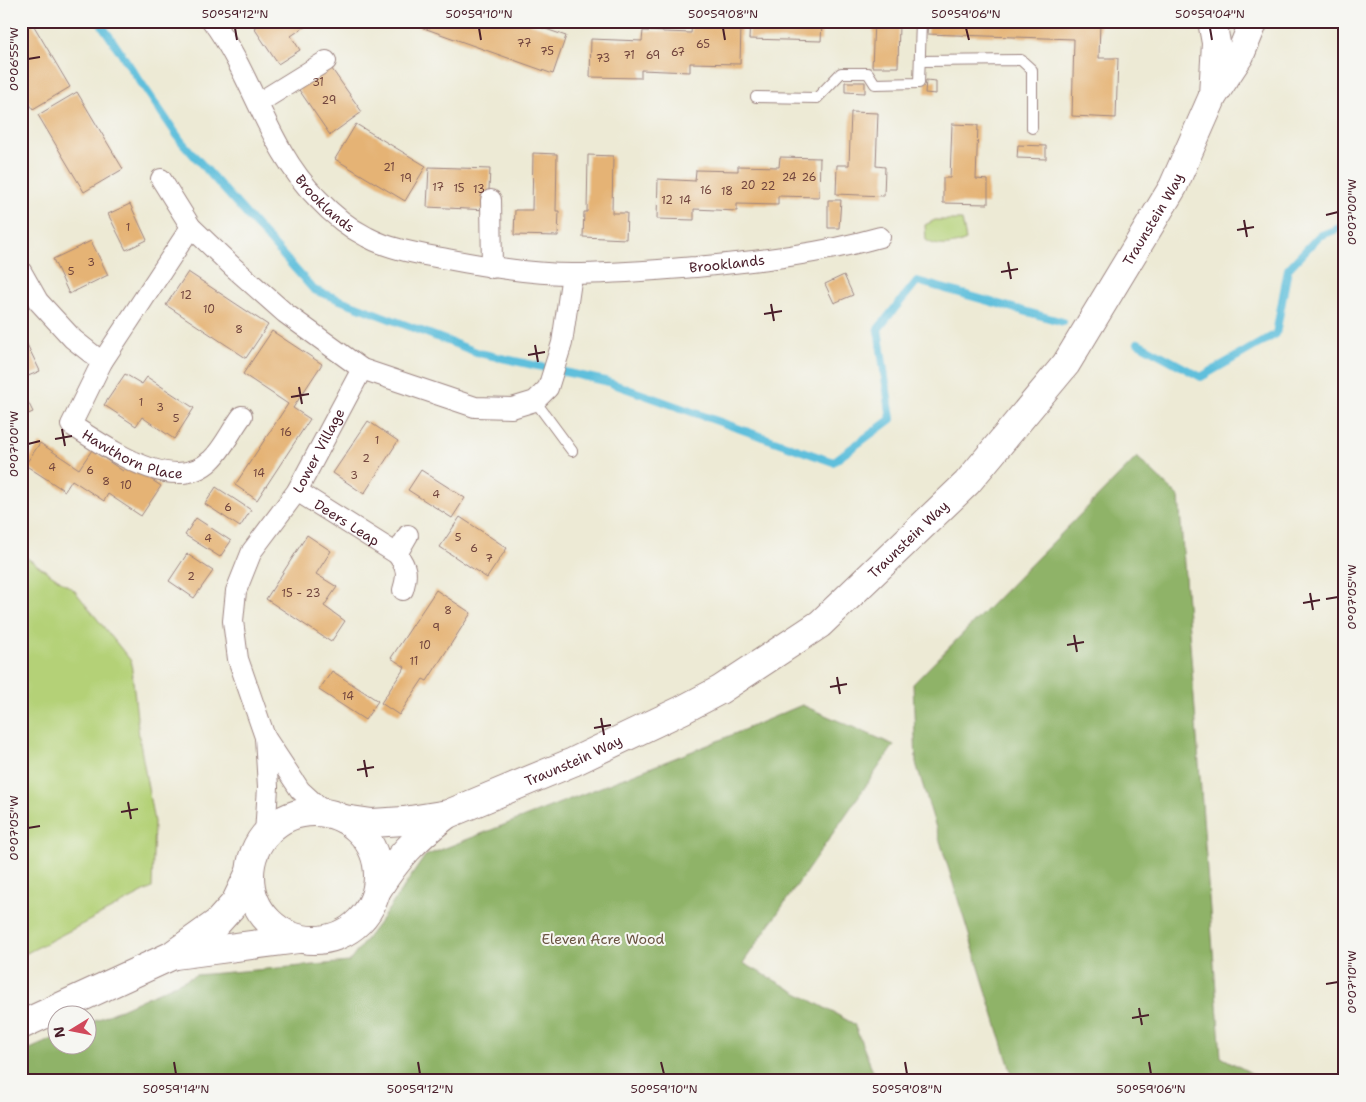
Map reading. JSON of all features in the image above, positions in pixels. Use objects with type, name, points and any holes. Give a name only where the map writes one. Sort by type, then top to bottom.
[{"type":"highway","name":"Traunstein Way","points":[[1212,21],[1216,43],[1213,96]]},
{"type":"highway","name":"Traunstein Way","points":[[377,890],[396,860],[419,836],[448,814],[573,762],[682,710],[720,690],[820,624],[967,483],[1066,364],[1173,187],[1213,96],[1240,55],[1254,21]]},
{"type":"highway","name":"Traunstein Way","points":[[334,816],[380,822],[448,814]]},
{"type":"highway","points":[[21,1025],[172,956],[217,923],[235,903],[249,874],[254,852],[265,834],[282,820],[296,815],[334,816],[361,832],[372,849],[378,869],[377,890],[370,909],[356,925],[339,936],[318,941],[298,939],[172,956]]},
{"type":"highway","points":[[249,874],[252,896],[262,915],[278,930],[298,939]]},
{"type":"street","name":"Brooklands","points":[[212,21],[230,45],[282,152],[316,198],[342,221],[367,238],[409,252],[492,268],[572,274],[647,271],[749,262],[845,247],[880,237]]},
{"type":"street","points":[[258,103],[326,61]]},
{"type":"street","points":[[161,179],[191,226],[284,313],[362,369],[475,407],[512,408],[542,395],[562,343],[572,274]]},
{"type":"street","points":[[490,200],[492,268]]},
{"type":"street","points":[[21,272],[38,302],[73,339],[102,362],[191,226]]},
{"type":"street","name":"Hawthorn Place","points":[[102,362],[71,425],[124,456],[158,472],[189,473],[211,461],[242,416]]},
{"type":"street","name":"Lower Village","points":[[334,816],[300,790],[265,738],[238,659],[233,621],[236,591],[252,551],[296,491],[362,369]]},
{"type":"street","name":"Deers Leap","points":[[296,491],[397,554]]},
{"type":"street","points":[[404,590],[408,574],[405,564],[397,554],[408,536]]},
{"type":"street","name":"Lower Village","points":[[265,738],[268,787],[265,834]]},
{"type":"lane","points":[[756,97],[816,98],[841,73],[868,73],[875,84],[919,83],[921,21]]},
{"type":"lane","points":[[920,61],[1021,60],[1032,70],[1032,128]]},
{"type":"lane","points":[[542,395],[572,451]]},
{"type":"green space","points":[[935,220],[962,220],[966,240],[956,244],[945,245],[930,243],[926,240],[925,225]]},
{"type":"green space","points":[[1137,457],[1179,497],[1221,1057],[1266,1081],[1014,1081],[916,763],[913,684]]},
{"type":"green space","points":[[21,554],[74,590],[131,661],[139,737],[154,822],[152,888],[21,956]]},
{"type":"green space","name":"Eleven Acre Wood","points":[[802,705],[894,745],[743,963],[854,1024],[877,1081],[21,1081],[21,1053],[48,1041],[48,1054],[98,1054],[98,1019],[196,975],[349,962],[384,916],[425,856],[708,745]]},
{"type":"building","points":[[21,21],[31,21],[70,87],[33,109],[21,90]]},
{"type":"building","points":[[263,21],[313,21],[291,36],[300,50],[278,64],[254,28]]},
{"type":"building","points":[[404,21],[523,21],[566,36],[553,74]]},
{"type":"building","points":[[750,21],[822,21],[821,41],[749,39]]},
{"type":"building","points":[[874,21],[899,23],[898,67],[872,67]]},
{"type":"building","points":[[928,21],[1100,21],[1099,58],[1118,58],[1116,118],[1072,116],[1074,39],[927,34]]},
{"type":"building","points":[[692,24],[741,26],[740,64],[690,63],[690,72],[641,70],[641,78],[590,77],[591,39],[642,41],[643,31],[691,33]]},
{"type":"building","points":[[327,62],[362,112],[330,135],[295,84]]},
{"type":"building","points":[[926,80],[936,81],[936,94],[925,93]]},
{"type":"building","points":[[845,82],[865,82],[865,93],[845,92]]},
{"type":"building","points":[[77,92],[123,169],[84,192],[38,115]]},
{"type":"building","points":[[851,112],[878,113],[876,166],[885,167],[884,196],[836,194],[837,165],[849,165]]},
{"type":"building","points":[[356,124],[426,166],[405,201],[335,159]]},
{"type":"building","points":[[952,124],[978,125],[976,179],[988,180],[988,204],[943,203],[943,178],[950,178]]},
{"type":"building","points":[[1018,145],[1046,146],[1046,159],[1017,158]]},
{"type":"building","points":[[533,153],[557,154],[556,211],[559,211],[558,236],[514,235],[515,210],[532,210]]},
{"type":"building","points":[[588,155],[613,156],[612,213],[627,213],[626,239],[583,237],[584,212],[587,212]]},
{"type":"building","points":[[780,157],[820,158],[819,197],[778,196],[778,205],[737,204],[737,211],[694,209],[694,220],[657,219],[658,179],[695,181],[696,170],[738,171],[738,166],[779,167]]},
{"type":"building","points":[[429,167],[490,169],[488,210],[427,207]]},
{"type":"building","points":[[828,200],[841,200],[839,228],[828,228]]},
{"type":"building","points":[[130,204],[147,240],[126,250],[108,214]]},
{"type":"building","points":[[91,241],[108,275],[69,294],[53,259]]},
{"type":"building","points":[[188,272],[268,325],[246,358],[166,305]]},
{"type":"building","points":[[844,275],[853,295],[834,303],[825,284]]},
{"type":"building","points":[[272,331],[322,364],[293,408],[310,419],[257,500],[235,485],[288,404],[243,374]]},
{"type":"building","points":[[21,332],[40,371],[21,379]]},
{"type":"building","points":[[125,374],[142,384],[147,377],[194,408],[174,439],[142,417],[136,426],[104,405]]},
{"type":"building","points":[[21,388],[33,412],[21,417]]},
{"type":"building","points":[[368,421],[398,441],[364,494],[333,473]]},
{"type":"building","points":[[40,443],[79,469],[92,450],[123,471],[128,464],[161,486],[141,516],[108,494],[104,501],[72,480],[65,491],[25,465]]},
{"type":"building","points":[[421,470],[465,498],[452,518],[408,490]]},
{"type":"building","points":[[216,487],[251,510],[240,527],[205,504]]},
{"type":"building","points":[[460,517],[507,548],[487,578],[440,547]]},
{"type":"building","points":[[196,518],[231,541],[220,557],[185,535]]},
{"type":"building","points":[[307,535],[331,551],[316,574],[337,587],[324,606],[345,621],[331,642],[266,599]]},
{"type":"building","points":[[187,554],[213,571],[194,598],[169,581]]},
{"type":"building","points":[[436,590],[471,613],[427,681],[423,679],[399,715],[381,703],[405,667],[391,658]]},
{"type":"building","points":[[332,671],[378,701],[365,720],[319,690]]},
{"type":"waterway","points":[[99,21],[181,141],[314,290],[479,353],[605,381],[833,462],[891,419],[878,329],[917,281],[1063,322]]},
{"type":"waterway","points":[[1138,343],[1201,377],[1276,334],[1288,269],[1319,236],[1345,226]]}]
